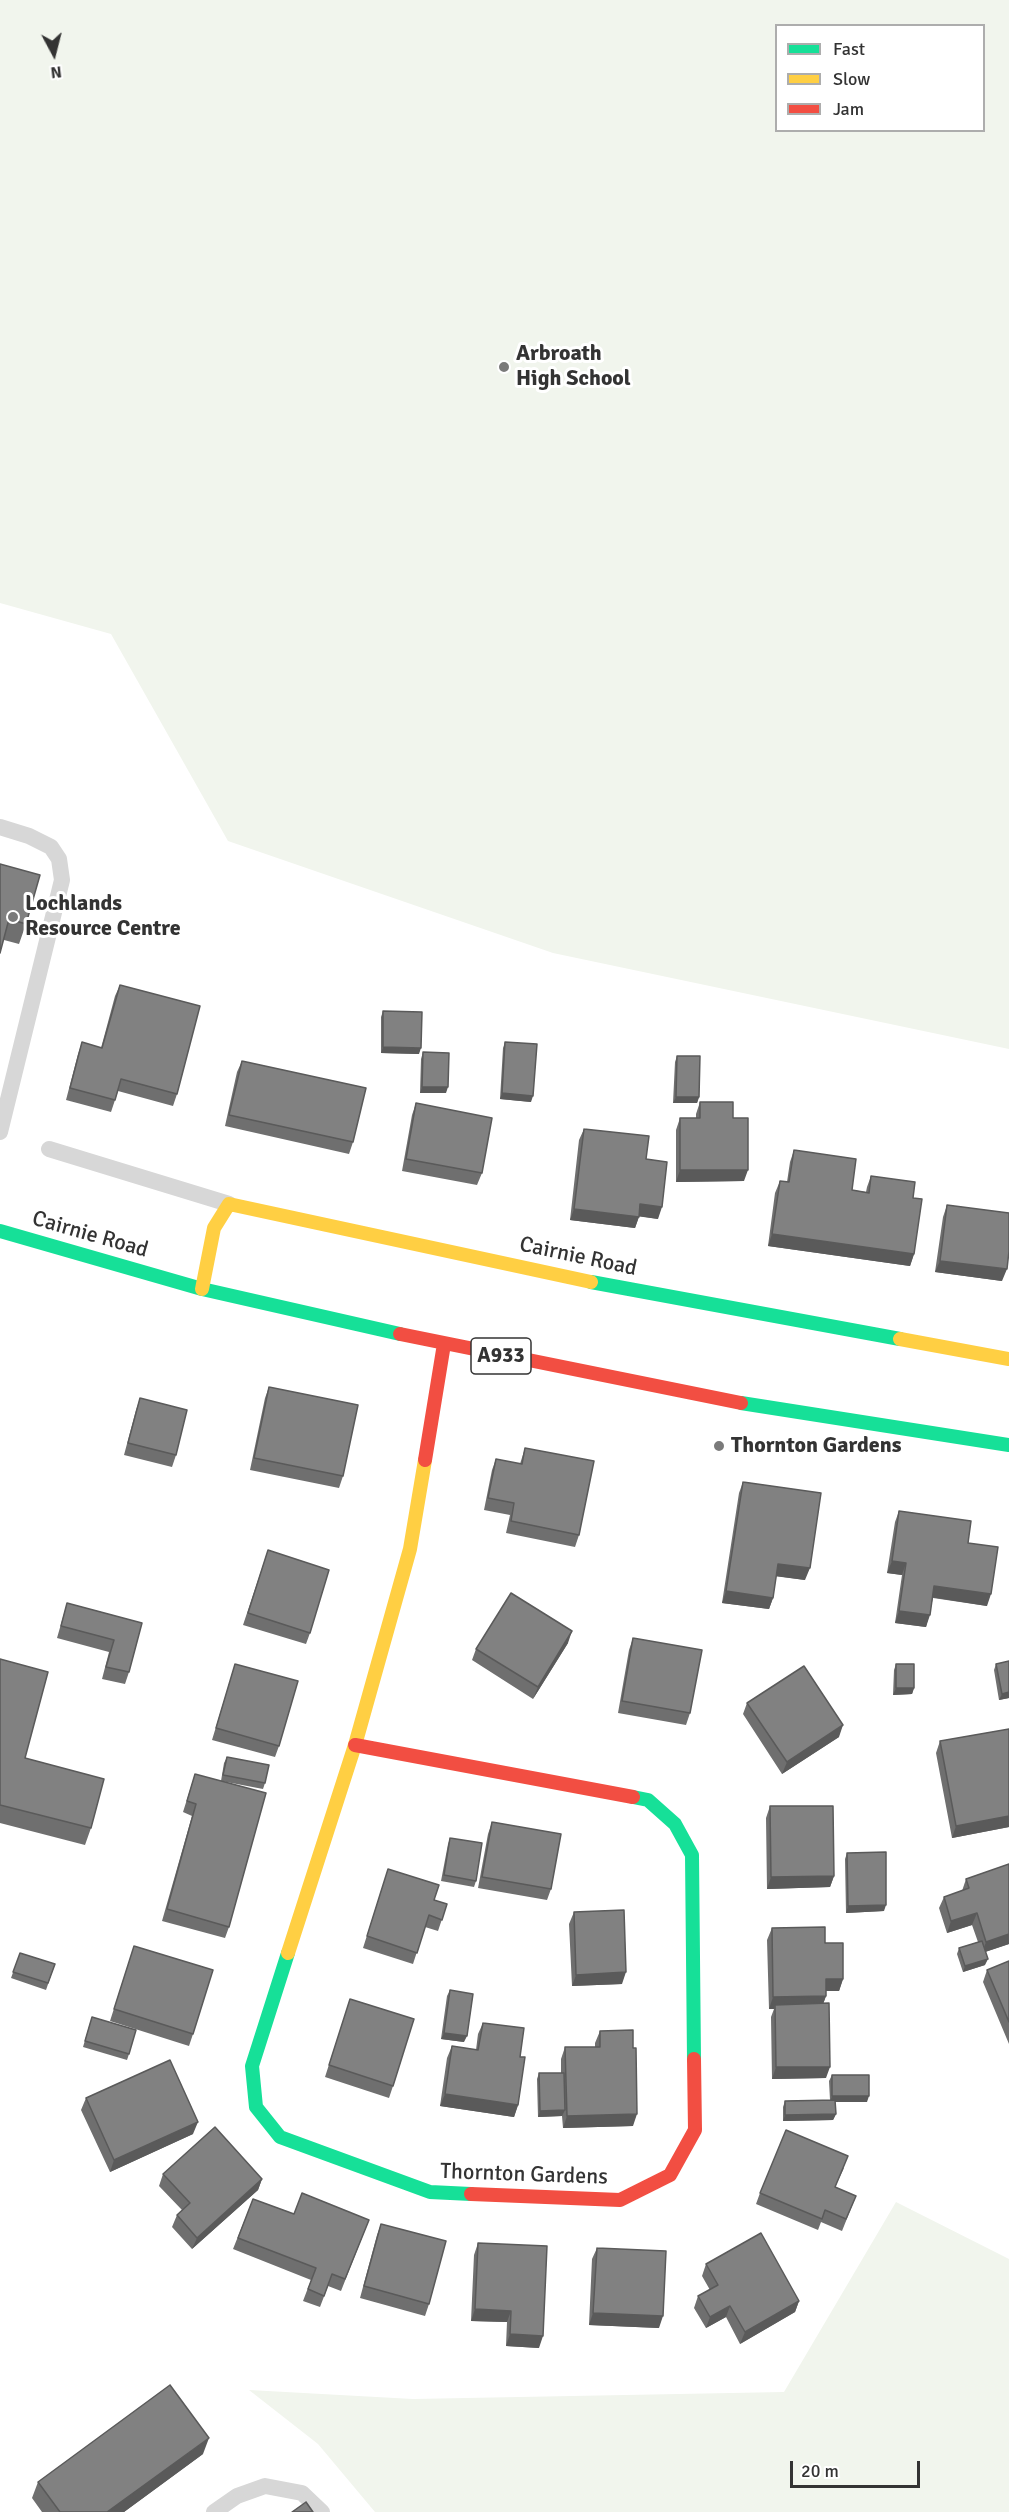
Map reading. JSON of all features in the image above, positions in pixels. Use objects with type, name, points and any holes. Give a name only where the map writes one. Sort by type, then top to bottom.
[{"type":"street","points":[[202,1289],[214,1228],[229,1204]]},
{"type":"street","name":"Cairnie Road","points":[[229,1204],[644,1293],[1009,1359]]},
{"type":"street","name":"Cairnie Road","points":[[0,1231],[202,1289],[444,1344],[733,1402],[1009,1446]]},
{"type":"street","name":"Thornton Gardens","points":[[355,1745],[648,1800],[675,1824],[692,1855],[695,2130],[670,2175],[620,2200],[430,2192],[280,2136],[256,2107],[252,2066],[355,1745],[410,1549],[444,1344]]},
{"type":"lane","points":[[0,827],[29,836],[51,847],[59,860],[62,880],[0,1132]]},
{"type":"lane","points":[[49,1149],[229,1204]]},
{"type":"lane","points":[[214,2512],[237,2496],[265,2486],[302,2493],[322,2512]]},
{"type":"shaded area","name":"Arbroath High School","points":[[0,0],[1009,0],[1009,1049],[553,953],[228,841],[111,634],[0,603]]},
{"type":"shaded area","points":[[896,2202],[1009,2259],[1009,2512],[375,2512],[318,2444],[249,2390],[413,2399],[784,2392]]},
{"type":"building","points":[[0,864],[40,875],[26,924],[9,919],[0,953]]},
{"type":"building","points":[[120,985],[200,1006],[177,1094],[121,1079],[115,1100],[70,1088],[82,1042],[102,1048]]},
{"type":"building","points":[[383,1011],[422,1012],[421,1048],[383,1047]]},
{"type":"building","points":[[505,1042],[537,1044],[533,1096],[502,1093]]},
{"type":"building","points":[[423,1052],[449,1053],[448,1087],[422,1087]]},
{"type":"building","points":[[677,1056],[700,1056],[699,1097],[676,1097]]},
{"type":"building","points":[[242,1061],[366,1088],[353,1142],[229,1115]]},
{"type":"building","points":[[700,1102],[733,1102],[733,1118],[748,1118],[748,1170],[680,1170],[680,1118],[700,1118]]},
{"type":"building","points":[[416,1103],[492,1118],[482,1173],[406,1159]]},
{"type":"building","points":[[584,1129],[649,1136],[646,1159],[667,1162],[662,1207],[640,1204],[639,1217],[574,1209]]},
{"type":"building","points":[[794,1150],[856,1159],[852,1190],[869,1193],[871,1176],[915,1182],[913,1198],[922,1199],[914,1254],[772,1234],[780,1181],[789,1182]]},
{"type":"building","points":[[947,1205],[1009,1213],[1007,1269],[940,1261]]},
{"type":"building","points":[[269,1387],[358,1405],[343,1476],[254,1458]]},
{"type":"building","points":[[140,1398],[187,1410],[176,1455],[128,1443]]},
{"type":"building","points":[[525,1448],[594,1461],[579,1535],[511,1521],[514,1503],[488,1498],[496,1459],[522,1464]]},
{"type":"building","points":[[743,1482],[821,1493],[810,1568],[778,1564],[773,1598],[726,1591]]},
{"type":"building","points":[[899,1511],[971,1521],[968,1543],[998,1547],[991,1594],[934,1586],[930,1615],[899,1611],[906,1563],[892,1561]]},
{"type":"building","points":[[268,1550],[329,1570],[310,1633],[248,1613]]},
{"type":"building","points":[[511,1593],[572,1631],[538,1687],[476,1649]]},
{"type":"building","points":[[67,1603],[142,1623],[129,1672],[106,1667],[114,1640],[61,1626]]},
{"type":"building","points":[[633,1638],[702,1650],[690,1713],[622,1701]]},
{"type":"building","points":[[0,1659],[48,1672],[25,1758],[104,1779],[91,1828],[0,1805]]},
{"type":"building","points":[[1009,1661],[1009,1692],[1002,1694],[996,1664]]},
{"type":"building","points":[[235,1664],[298,1681],[279,1746],[216,1728]]},
{"type":"building","points":[[896,1664],[914,1664],[914,1688],[896,1688]]},
{"type":"building","points":[[804,1666],[843,1725],[787,1762],[747,1703]]},
{"type":"building","points":[[1009,1729],[1009,1816],[956,1826],[940,1741]]},
{"type":"building","points":[[227,1757],[269,1765],[265,1783],[223,1775]]},
{"type":"building","points":[[195,1774],[266,1793],[229,1927],[167,1909],[196,1804],[187,1801]]},
{"type":"building","points":[[770,1806],[833,1806],[834,1876],[771,1877]]},
{"type":"building","points":[[492,1822],[561,1834],[551,1889],[482,1877]]},
{"type":"building","points":[[450,1838],[482,1843],[476,1881],[444,1875]]},
{"type":"building","points":[[886,1852],[886,1905],[848,1906],[847,1853]]},
{"type":"building","points":[[1009,1864],[1009,1934],[986,1942],[977,1913],[951,1921],[944,1897],[969,1888],[966,1879]]},
{"type":"building","points":[[388,1869],[439,1885],[434,1900],[447,1904],[442,1920],[429,1915],[417,1953],[367,1936]]},
{"type":"building","points":[[624,1910],[626,1972],[576,1975],[574,1912]]},
{"type":"building","points":[[825,1927],[825,1943],[843,1943],[843,1979],[826,1979],[826,1996],[773,1997],[772,1928]]},
{"type":"building","points":[[982,1941],[988,1959],[965,1966],[959,1948]]},
{"type":"building","points":[[134,1946],[213,1970],[193,2034],[114,2009]]},
{"type":"building","points":[[20,1953],[55,1964],[48,1983],[13,1972]]},
{"type":"building","points":[[1009,1961],[1009,2022],[987,1970]]},
{"type":"building","points":[[450,1990],[473,1994],[467,2036],[444,2033]]},
{"type":"building","points":[[350,1999],[414,2019],[393,2086],[329,2065]]},
{"type":"building","points":[[829,2003],[830,2067],[776,2067],[775,2005]]},
{"type":"building","points":[[92,2017],[136,2030],[129,2054],[85,2041]]},
{"type":"building","points":[[483,2023],[524,2028],[520,2057],[525,2057],[518,2105],[445,2094],[452,2046],[478,2050]]},
{"type":"building","points":[[633,2030],[633,2048],[636,2048],[637,2114],[567,2116],[565,2047],[600,2047],[600,2031]]},
{"type":"building","points":[[170,2060],[198,2122],[114,2160],[86,2098]]},
{"type":"building","points":[[539,2073],[564,2073],[565,2110],[540,2111]]},
{"type":"building","points":[[832,2075],[869,2075],[869,2096],[832,2096]]},
{"type":"building","points":[[835,2100],[836,2114],[785,2115],[785,2101]]},
{"type":"building","points":[[215,2127],[262,2179],[197,2238],[177,2215],[190,2203],[163,2174]]},
{"type":"building","points":[[786,2130],[848,2156],[835,2187],[856,2196],[846,2219],[825,2210],[822,2219],[760,2193]]},
{"type":"building","points":[[302,2193],[369,2220],[345,2279],[332,2274],[324,2296],[308,2289],[316,2268],[238,2238],[253,2199],[294,2214]]},
{"type":"building","points":[[381,2224],[446,2241],[429,2304],[364,2286]]},
{"type":"building","points":[[761,2233],[799,2301],[745,2332],[730,2306],[710,2317],[698,2296],[718,2285],[706,2264]]},
{"type":"building","points":[[478,2243],[547,2246],[543,2336],[510,2334],[511,2311],[475,2309]]},
{"type":"building","points":[[597,2248],[666,2251],[663,2316],[593,2313]]},
{"type":"building","points":[[170,2385],[209,2438],[107,2512],[60,2512],[38,2482]]},
{"type":"building","points":[[306,2502],[313,2512],[292,2512]]},
{"type":"traffic: fast","points":[[0,1231],[202,1289],[400,1334]]},
{"type":"traffic: fast","points":[[591,1282],[900,1339]]},
{"type":"traffic: fast","points":[[741,1403],[1009,1445]]},
{"type":"traffic: fast","points":[[633,1797],[648,1800],[675,1824],[692,1855],[694,2059]]},
{"type":"traffic: fast","points":[[288,1953],[252,2066],[256,2107],[280,2137],[430,2192],[471,2194]]},
{"type":"traffic: slow","points":[[202,1289],[214,1228],[229,1204],[591,1282]]},
{"type":"traffic: slow","points":[[900,1339],[1009,1359]]},
{"type":"traffic: slow","points":[[288,1953],[355,1745],[410,1549],[425,1460]]},
{"type":"traffic: jam","points":[[400,1334],[741,1403]]},
{"type":"traffic: jam","points":[[425,1460],[444,1344]]},
{"type":"traffic: jam","points":[[355,1745],[633,1797]]},
{"type":"traffic: jam","points":[[471,2194],[620,2200],[670,2175],[695,2130],[694,2059]]},
{"type":"place","name":"Arbroath High School","points":[[504,367]]},
{"type":"place","name":"Lochlands Resource Centre","points":[[13,917]]},
{"type":"place","name":"Thornton Gardens","points":[[719,1446]]}]
